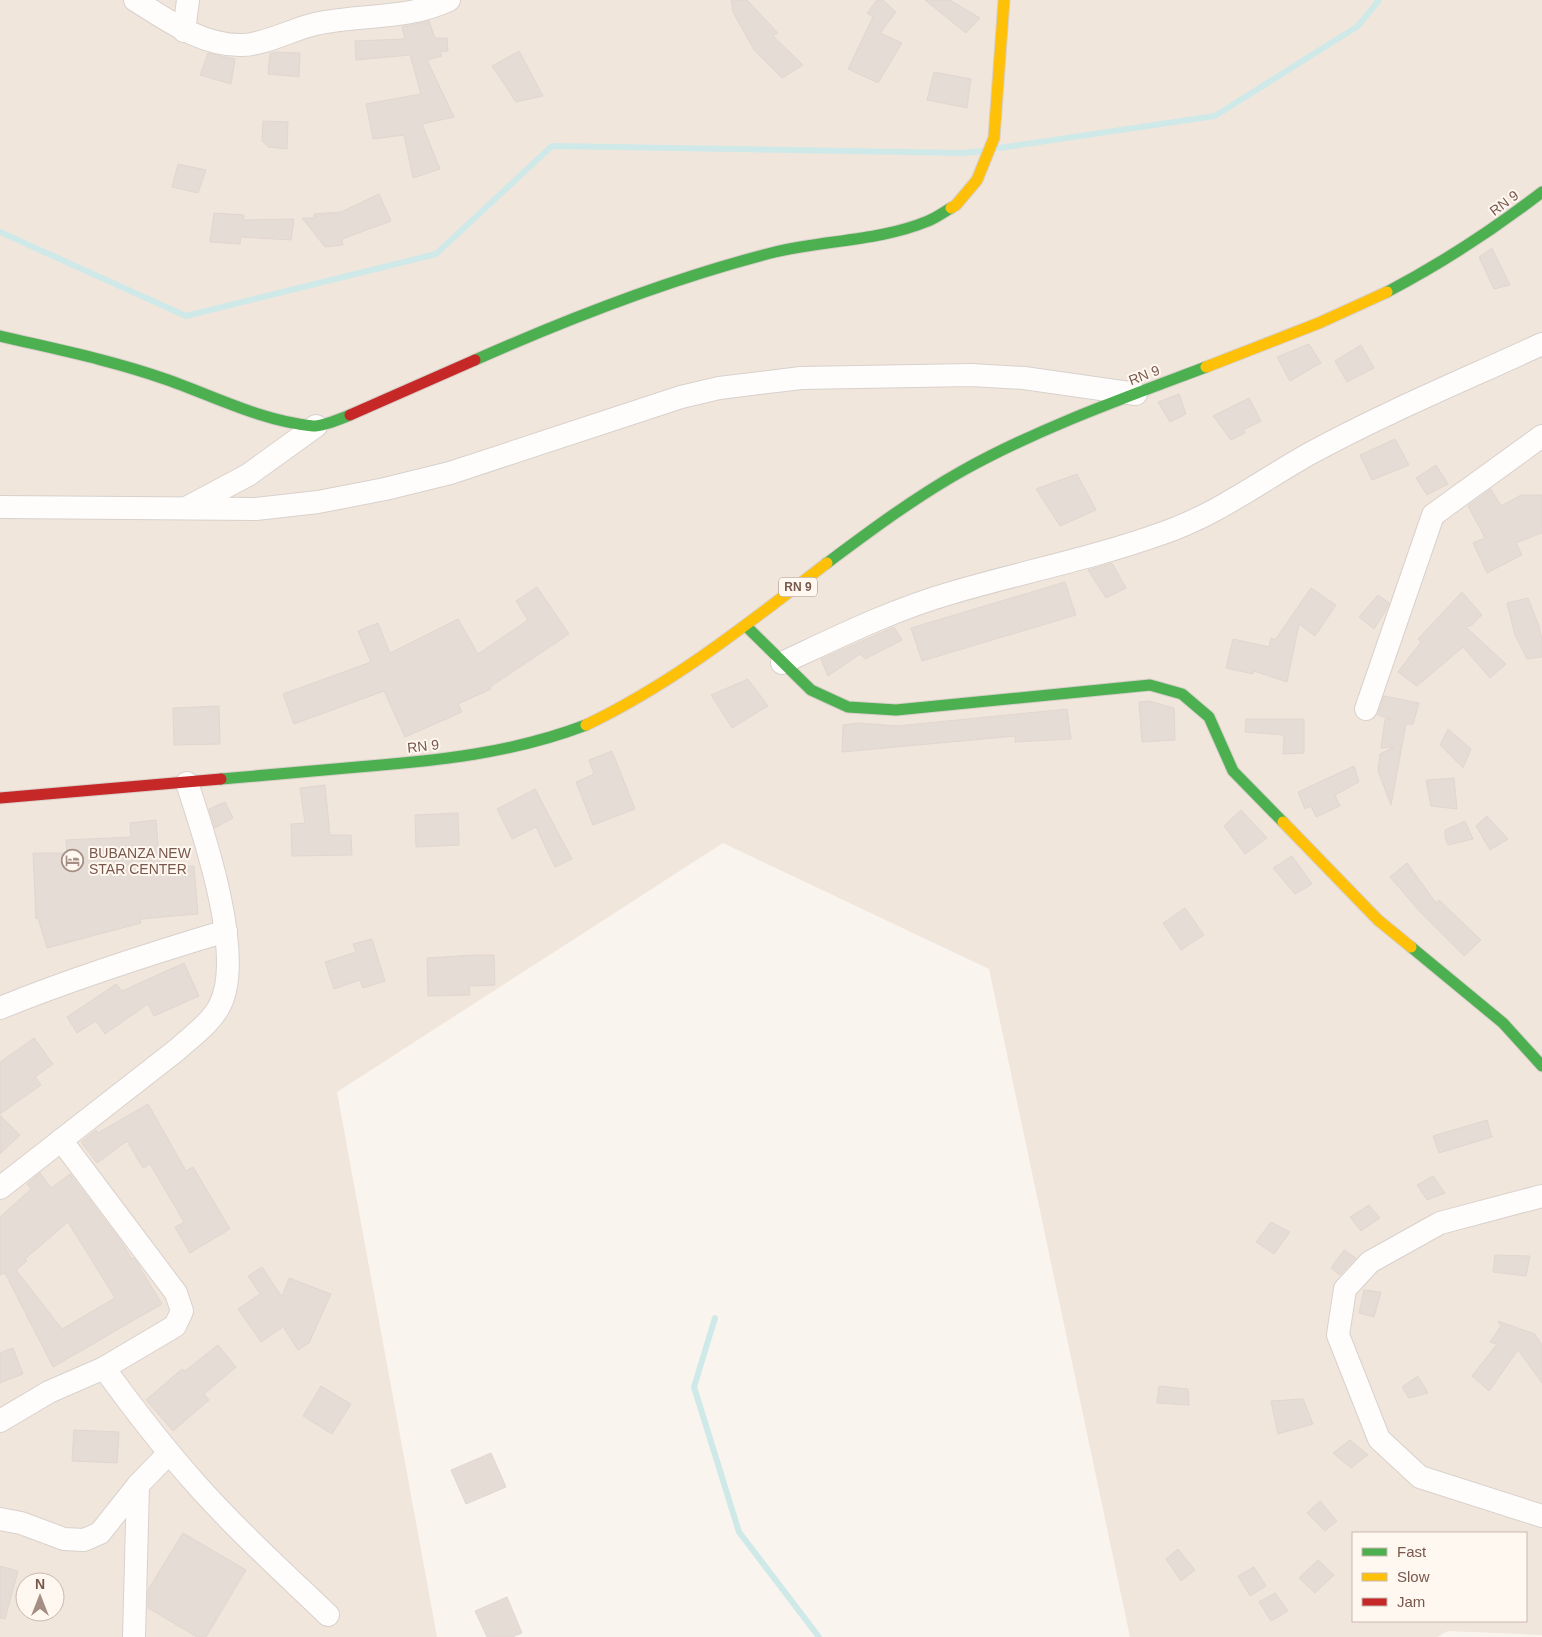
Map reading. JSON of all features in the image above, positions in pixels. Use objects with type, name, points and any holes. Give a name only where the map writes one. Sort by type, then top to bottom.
[{"type":"street","points":[[134,0],[184,31],[215,41],[242,45],[270,39],[314,24],[398,15],[434,7],[449,0]]},
{"type":"street","points":[[184,31],[188,0]]},
{"type":"street","points":[[185,509],[248,475],[316,426],[345,417],[538,332],[667,283],[777,252],[892,232],[929,222],[956,205],[977,180],[994,138],[1004,0]]},
{"type":"street","name":"RN 9","points":[[0,798],[432,760],[504,750],[568,734],[618,711],[681,672],[746,626],[891,516],[956,475],[1009,446],[1069,420],[1286,337],[1366,302],[1455,253],[1501,224],[1542,192]]},
{"type":"street","points":[[0,336],[119,364],[166,379],[250,412],[316,426]]},
{"type":"street","points":[[782,663],[884,616],[940,596],[1097,554],[1164,533],[1226,505],[1308,455],[1362,426],[1542,344]]},
{"type":"street","points":[[0,508],[265,508],[318,502],[385,489],[450,473],[681,398],[719,388],[758,382],[801,378],[971,375],[1024,378],[1136,394]]},
{"type":"street","points":[[1366,709],[1433,514],[1542,436]]},
{"type":"street","points":[[746,626],[811,690],[848,707],[896,710],[1150,685],[1182,694],[1209,717],[1233,771],[1281,821],[1378,920],[1503,1023],[1542,1066]]},
{"type":"street","points":[[0,1188],[184,1043],[202,1028],[220,1006],[227,984],[226,931],[212,864],[187,783]]},
{"type":"street","points":[[0,1008],[58,984],[226,931]]},
{"type":"street","points":[[0,1422],[49,1392],[104,1368],[175,1326],[182,1311],[176,1293],[61,1140]]},
{"type":"street","points":[[1542,1196],[1440,1223],[1370,1262],[1345,1289],[1338,1335],[1379,1439],[1420,1478],[1542,1516]]},
{"type":"street","points":[[104,1368],[169,1453],[234,1524],[328,1615]]},
{"type":"street","points":[[0,1519],[21,1522],[64,1539],[84,1540],[100,1533],[138,1485],[169,1453]]},
{"type":"street","points":[[134,1637],[138,1485]]},
{"type":"shaded area","points":[[0,0],[1542,0],[1542,1635],[1448,1631],[1437,1637],[1130,1637],[989,969],[723,843],[337,1092],[437,1637],[0,1637]]},
{"type":"building","points":[[731,0],[747,0],[778,33],[773,36],[803,65],[782,78],[754,50],[733,12]]},
{"type":"building","points":[[877,0],[883,0],[896,12],[880,33],[902,43],[878,83],[848,69],[873,17],[867,13]]},
{"type":"building","points":[[925,0],[950,0],[980,18],[966,33]]},
{"type":"building","points":[[429,21],[435,38],[447,38],[448,51],[440,52],[442,56],[427,60],[454,117],[422,124],[440,169],[413,178],[404,135],[373,139],[366,104],[421,94],[410,55],[356,60],[355,41],[405,39],[402,27]]},
{"type":"building","points":[[519,51],[543,96],[516,102],[492,66]]},
{"type":"building","points":[[208,53],[235,59],[231,84],[200,75]]},
{"type":"building","points":[[270,53],[300,53],[299,77],[268,74]]},
{"type":"building","points":[[934,72],[971,79],[967,108],[927,100]]},
{"type":"building","points":[[263,121],[288,122],[287,149],[268,147],[262,141]]},
{"type":"building","points":[[178,164],[206,170],[198,193],[172,187]]},
{"type":"building","points":[[379,194],[391,221],[342,239],[343,245],[325,247],[302,218],[314,218],[314,214],[341,212]]},
{"type":"building","points":[[214,213],[244,215],[243,220],[294,219],[291,240],[241,237],[240,244],[210,242]]},
{"type":"building","points":[[1492,248],[1510,285],[1494,289],[1479,257]]},
{"type":"building","points":[[1309,344],[1321,363],[1290,381],[1277,357]]},
{"type":"building","points":[[1361,345],[1374,368],[1347,382],[1335,361]]},
{"type":"building","points":[[1179,394],[1186,414],[1170,422],[1158,402]]},
{"type":"building","points":[[1249,398],[1261,421],[1243,430],[1245,433],[1231,440],[1213,416]]},
{"type":"building","points":[[1395,439],[1409,465],[1372,480],[1360,455]]},
{"type":"building","points":[[1436,465],[1448,484],[1427,495],[1416,478]]},
{"type":"building","points":[[1077,474],[1096,510],[1060,526],[1036,489]]},
{"type":"building","points":[[1491,489],[1501,506],[1521,495],[1542,495],[1542,533],[1516,543],[1522,555],[1487,573],[1473,543],[1485,538],[1468,506]]},
{"type":"building","points":[[1112,563],[1126,588],[1106,598],[1088,570]]},
{"type":"building","points":[[1065,582],[1076,615],[922,661],[911,628]]},
{"type":"building","points":[[537,587],[569,634],[490,687],[491,689],[458,704],[462,712],[405,737],[384,691],[294,724],[283,694],[371,662],[358,631],[378,623],[390,653],[458,619],[478,654],[528,620],[516,601]]},
{"type":"building","points":[[1311,588],[1336,605],[1315,636],[1299,624],[1287,682],[1254,671],[1253,674],[1226,668],[1233,639],[1269,647],[1271,638],[1275,640]]},
{"type":"building","points":[[1462,592],[1482,615],[1472,625],[1466,627],[1506,664],[1490,678],[1463,647],[1417,686],[1398,672],[1421,642],[1418,639]]},
{"type":"building","points":[[1378,595],[1389,603],[1374,629],[1359,617]]},
{"type":"building","points":[[1528,598],[1539,626],[1542,640],[1542,657],[1527,659],[1515,635],[1507,603]]},
{"type":"building","points":[[894,627],[902,640],[865,659],[860,654],[828,676],[821,659]]},
{"type":"building","points":[[748,679],[768,706],[732,728],[711,695]]},
{"type":"building","points":[[1384,696],[1419,703],[1413,724],[1406,724],[1391,805],[1378,771],[1380,754],[1394,747],[1381,748],[1385,719],[1391,719],[1378,715]]},
{"type":"building","points":[[1149,701],[1174,708],[1175,740],[1142,742],[1139,702]]},
{"type":"building","points":[[219,706],[220,744],[174,745],[173,708]]},
{"type":"building","points":[[1067,709],[1071,739],[1015,742],[1015,736],[842,752],[843,725],[858,723],[897,726]]},
{"type":"building","points":[[1246,719],[1304,719],[1304,753],[1283,754],[1284,735],[1245,732]]},
{"type":"building","points":[[1448,729],[1471,749],[1463,768],[1440,745]]},
{"type":"building","points":[[612,751],[635,809],[593,825],[576,782],[594,774],[589,760]]},
{"type":"building","points":[[1354,766],[1359,782],[1335,795],[1340,806],[1316,817],[1311,806],[1305,809],[1298,792]]},
{"type":"building","points":[[1454,778],[1457,809],[1431,806],[1426,780]]},
{"type":"building","points":[[325,785],[330,835],[351,835],[352,855],[292,856],[291,824],[305,823],[300,788]]},
{"type":"building","points":[[535,789],[572,859],[555,867],[536,827],[512,839],[497,809]]},
{"type":"building","points":[[225,802],[233,818],[215,828],[209,809]]},
{"type":"building","points":[[1241,810],[1267,838],[1245,854],[1224,826]]},
{"type":"building","points":[[458,813],[459,845],[416,847],[415,815]]},
{"type":"building","points":[[1487,816],[1508,839],[1490,850],[1476,826]]},
{"type":"building","points":[[156,820],[160,868],[194,866],[198,914],[140,919],[141,923],[47,948],[38,918],[36,919],[33,853],[67,853],[66,840],[131,837],[130,823]]},
{"type":"building","points":[[1465,821],[1473,839],[1448,845],[1445,830]]},
{"type":"building","points":[[1292,856],[1312,884],[1295,894],[1273,868]]},
{"type":"building","points":[[1407,863],[1436,903],[1439,900],[1481,940],[1464,956],[1422,914],[1390,877]]},
{"type":"building","points":[[1185,908],[1204,935],[1181,950],[1163,923]]},
{"type":"building","points":[[372,939],[385,981],[363,988],[360,980],[334,989],[325,962],[356,952],[353,944]]},
{"type":"building","points":[[494,955],[495,985],[469,986],[470,995],[428,996],[427,958]]},
{"type":"building","points":[[184,963],[199,996],[154,1016],[148,1004],[105,1034],[96,1021],[77,1033],[67,1017],[116,984],[122,991]]},
{"type":"building","points":[[34,1038],[53,1064],[35,1077],[41,1085],[0,1114],[0,1062]]},
{"type":"building","points":[[148,1104],[186,1171],[193,1167],[230,1229],[190,1253],[175,1227],[184,1222],[150,1164],[143,1168],[127,1141],[97,1163],[81,1142],[96,1130],[98,1133]]},
{"type":"building","points":[[0,1115],[20,1135],[0,1154]]},
{"type":"building","points":[[1487,1120],[1492,1137],[1439,1153],[1433,1136]]},
{"type":"building","points":[[40,1173],[51,1188],[70,1174],[132,1259],[134,1258],[162,1304],[53,1367],[5,1273],[0,1275],[0,1217],[31,1189],[27,1184]],"holes":[[[68,1222],[115,1298],[62,1329],[16,1270],[27,1261],[25,1259]]]},
{"type":"building","points":[[1433,1176],[1445,1193],[1427,1200],[1417,1185]]},
{"type":"building","points":[[1369,1205],[1380,1218],[1361,1231],[1350,1217]]},
{"type":"building","points":[[1271,1222],[1290,1232],[1274,1254],[1256,1242]]},
{"type":"building","points":[[1344,1250],[1356,1258],[1340,1275],[1331,1268]]},
{"type":"building","points":[[1495,1255],[1530,1256],[1526,1276],[1493,1272]]},
{"type":"building","points":[[262,1267],[282,1297],[289,1278],[331,1294],[309,1343],[298,1350],[283,1327],[261,1342],[238,1309],[260,1294],[248,1276]]},
{"type":"building","points":[[1364,1290],[1381,1292],[1374,1317],[1359,1313]]},
{"type":"building","points":[[1498,1321],[1535,1334],[1542,1345],[1542,1383],[1518,1350],[1489,1391],[1472,1376],[1497,1344],[1490,1342],[1501,1326]]},
{"type":"building","points":[[218,1345],[236,1367],[204,1394],[209,1400],[173,1431],[146,1400],[182,1369],[185,1371]]},
{"type":"building","points":[[13,1348],[23,1374],[0,1383],[0,1353]]},
{"type":"building","points":[[1418,1376],[1428,1393],[1409,1398],[1402,1387]]},
{"type":"building","points":[[321,1386],[351,1404],[332,1434],[303,1416]]},
{"type":"building","points":[[1159,1386],[1188,1389],[1189,1405],[1157,1403]]},
{"type":"building","points":[[1303,1399],[1313,1424],[1278,1434],[1271,1401]]},
{"type":"building","points":[[74,1430],[119,1432],[117,1463],[72,1461]]},
{"type":"building","points":[[1350,1440],[1368,1455],[1351,1468],[1333,1453]]},
{"type":"building","points":[[491,1453],[506,1487],[466,1504],[451,1470]]},
{"type":"building","points":[[1320,1501],[1337,1521],[1325,1531],[1307,1513]]},
{"type":"building","points":[[183,1533],[246,1570],[206,1637],[197,1637],[148,1608],[148,1590]]},
{"type":"building","points":[[1178,1549],[1195,1570],[1181,1581],[1166,1559]]},
{"type":"building","points":[[1318,1560],[1334,1575],[1315,1593],[1299,1578]]},
{"type":"building","points":[[0,1566],[18,1571],[15,1572],[15,1582],[5,1619],[0,1618]]},
{"type":"building","points":[[1254,1567],[1266,1586],[1250,1596],[1238,1576]]},
{"type":"building","points":[[1275,1593],[1288,1611],[1271,1621],[1259,1602]]},
{"type":"building","points":[[507,1597],[522,1633],[512,1637],[487,1637],[475,1611]]},
{"type":"waterway","points":[[999,148],[1215,116],[1358,26],[1379,0]]},
{"type":"waterway","points":[[0,232],[186,316],[436,254],[552,146],[963,153],[982,151]]},
{"type":"waterway","points":[[715,1318],[694,1387],[739,1532],[819,1637]]},
{"type":"traffic: fast","points":[[1387,292],[1467,245],[1505,220],[1542,192]]},
{"type":"traffic: fast","points":[[475,360],[585,314],[660,286],[775,252],[891,233],[910,228],[937,217],[951,208]]},
{"type":"traffic: fast","points":[[0,336],[124,366],[275,419],[317,426],[350,415]]},
{"type":"traffic: fast","points":[[827,563],[927,492],[991,455],[1082,414],[1206,367]]},
{"type":"traffic: fast","points":[[746,626],[811,690],[848,707],[896,710],[1150,685],[1182,694],[1209,717],[1233,771],[1283,822]]},
{"type":"traffic: fast","points":[[221,779],[416,762],[474,754],[531,743],[586,725]]},
{"type":"traffic: fast","points":[[1411,947],[1503,1023],[1542,1066]]},
{"type":"traffic: slow","points":[[951,208],[956,205],[977,180],[994,138],[1004,0]]},
{"type":"traffic: slow","points":[[1206,367],[1319,323],[1387,292]]},
{"type":"traffic: slow","points":[[586,725],[681,671],[827,563]]},
{"type":"traffic: slow","points":[[1283,822],[1378,920],[1411,947]]},
{"type":"traffic: jam","points":[[350,415],[475,360]]},
{"type":"traffic: jam","points":[[0,798],[221,779]]},
{"type":"place","name":"BUBANZA NEW STAR CENTER","points":[[73,861]]}]
